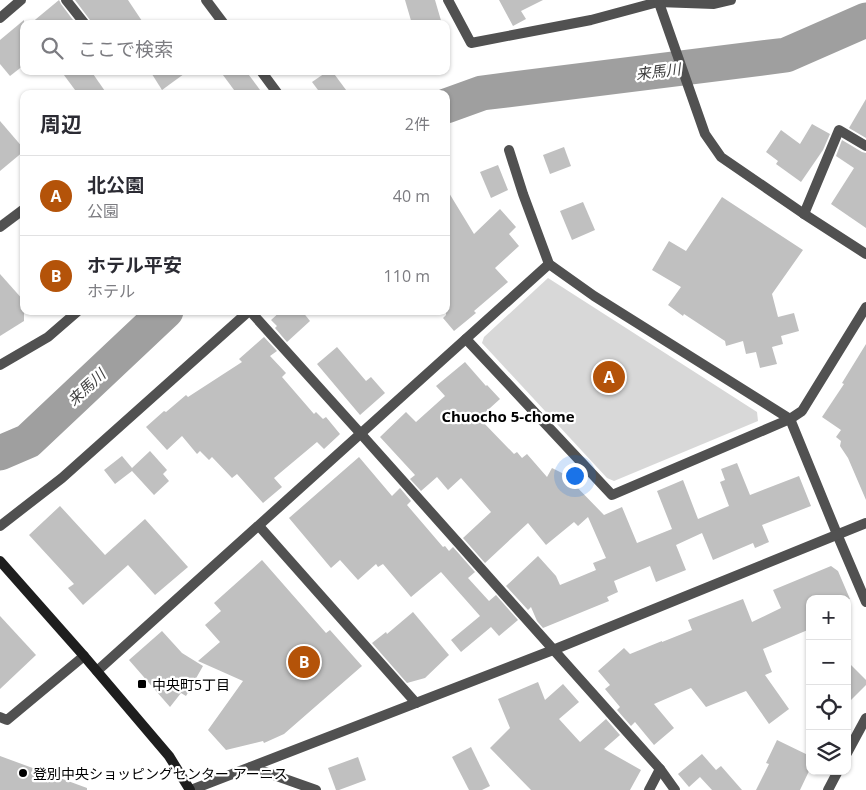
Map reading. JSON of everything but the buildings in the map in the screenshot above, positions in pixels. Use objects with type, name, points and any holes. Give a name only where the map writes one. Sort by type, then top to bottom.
[{"type":"street","points":[[0,18],[21,0]]},
{"type":"street","points":[[66,0],[82,20]]},
{"type":"street","points":[[206,0],[221,20]]},
{"type":"street","points":[[448,0],[471,43],[591,20],[658,1],[714,4],[731,0]]},
{"type":"street","points":[[658,1],[705,134],[721,157],[866,254]]},
{"type":"street","points":[[263,75],[275,90]]},
{"type":"street","points":[[804,214],[839,130],[866,146]]},
{"type":"street","points":[[509,150],[549,264],[594,296],[790,419],[866,602]]},
{"type":"street","points":[[0,227],[20,212]]},
{"type":"street","points":[[98,671],[549,264]]},
{"type":"street","points":[[466,339],[612,495],[790,419],[802,411],[866,307]]},
{"type":"street","points":[[0,365],[48,336],[73,315]]},
{"type":"street","points":[[0,526],[62,478],[245,315]]},
{"type":"street","points":[[253,315],[660,769],[675,790]]},
{"type":"street","points":[[0,562],[98,671],[169,756],[191,790],[553,650],[866,523]]},
{"type":"street","points":[[259,526],[416,703]]},
{"type":"street","points":[[0,717],[7,720],[84,656]]},
{"type":"street","points":[[851,746],[866,718]]},
{"type":"street","points":[[251,767],[316,790]]},
{"type":"street","points":[[650,790],[660,769]]},
{"type":"street","points":[[828,790],[836,775]]},
{"type":"shaded area","points":[[548,278],[757,412],[758,421],[614,481],[607,478],[482,343],[484,337]]},
{"type":"waterway","name":"来馬川","points":[[450,105],[482,93],[786,55],[866,20]]},
{"type":"waterway","name":"来馬川","points":[[0,453],[28,441],[162,315]]},
{"type":"place","name":"北公園","points":[[609,377]]},
{"type":"place","name":"ホテル平安","points":[[304,662]]},
{"type":"place","name":"中央町5丁目","points":[[142,684]]},
{"type":"place","name":"登別中央ショッピングセンター アーニス","points":[[23,773]]},
{"type":"district","name":"Chuocho 5-chome","points":[[508,416]]}]
